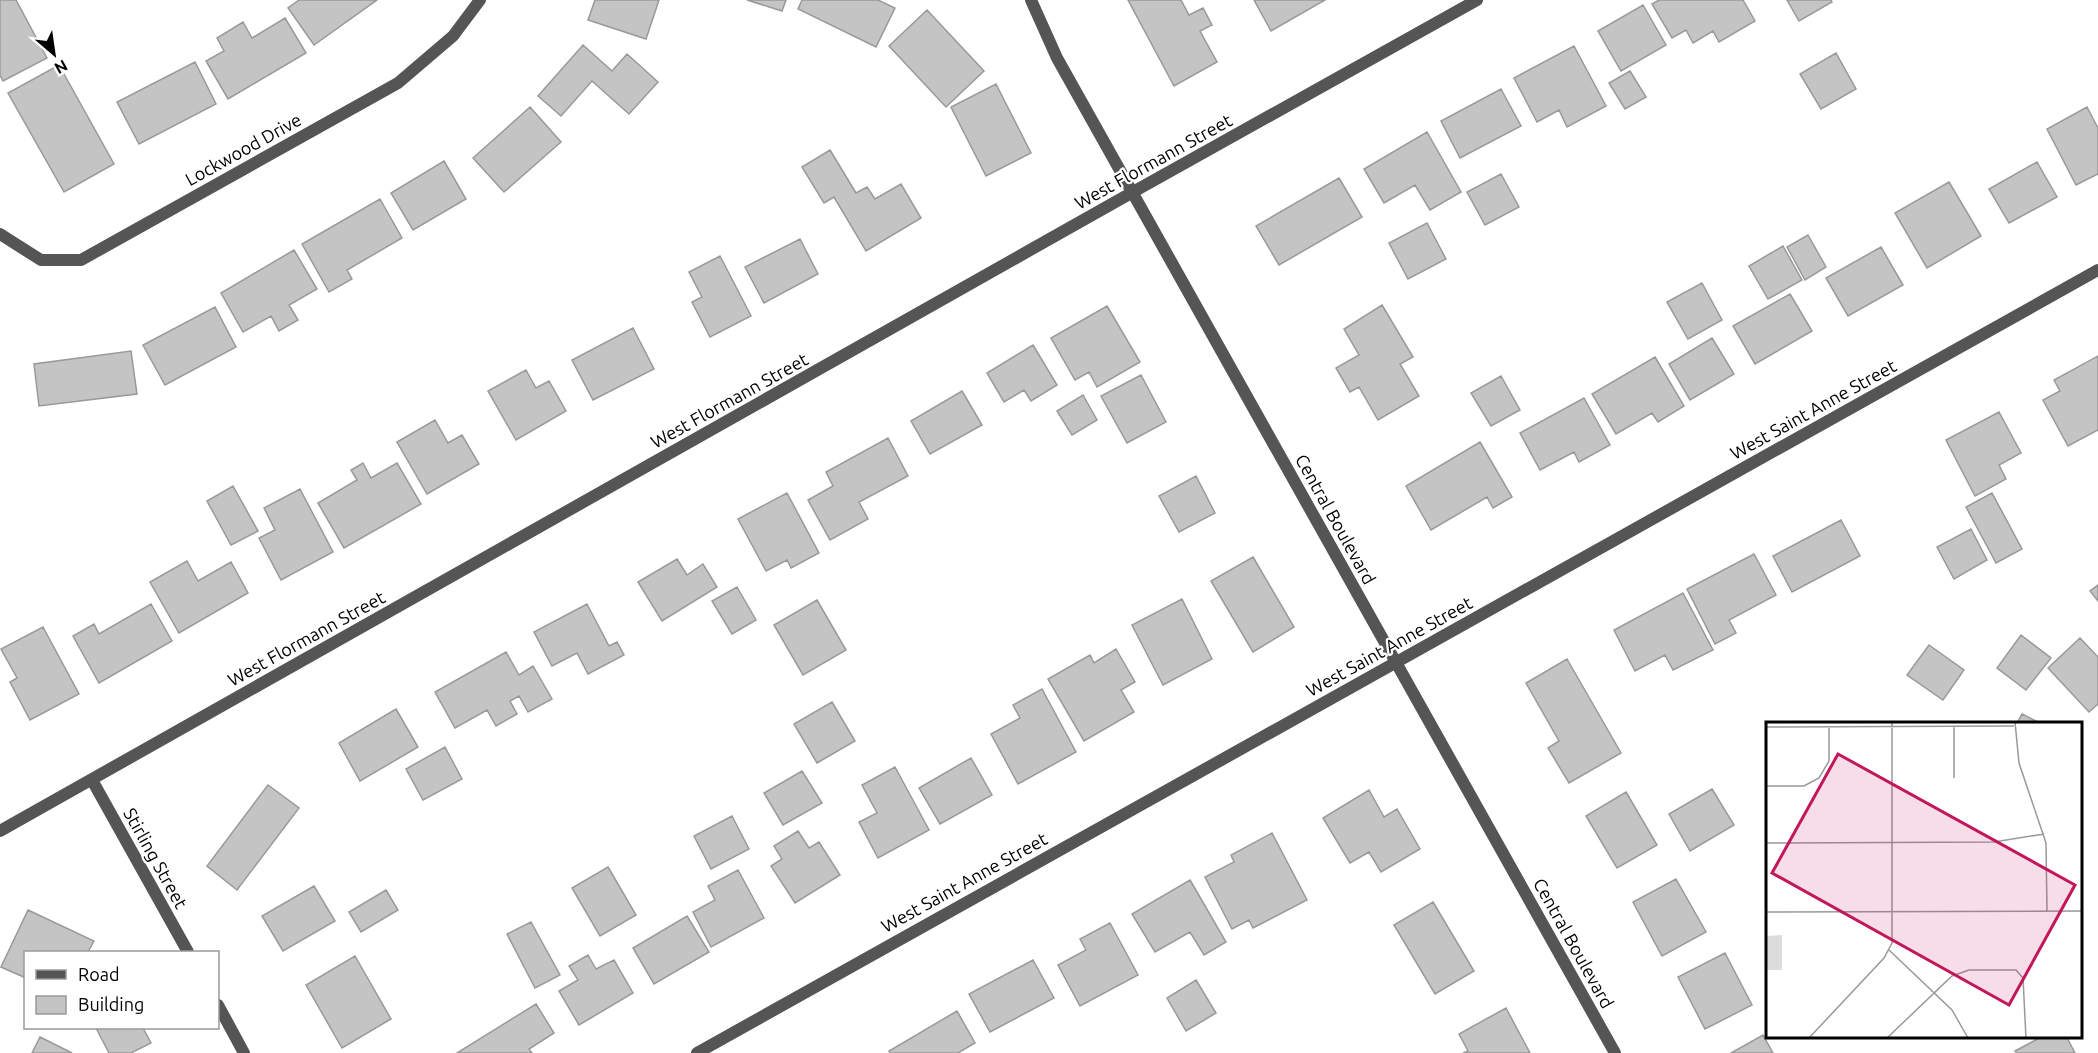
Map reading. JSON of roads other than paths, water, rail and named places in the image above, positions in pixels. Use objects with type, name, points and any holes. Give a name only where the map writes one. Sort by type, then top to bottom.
[{"type":"street","name":"Lockwood Drive","points":[[0,234],[41,260],[81,260],[398,83],[453,36],[480,0]]},
{"type":"street","name":"Central Boulevard","points":[[1031,0],[1057,58],[1615,1053]]},
{"type":"street","name":"West Flormann Street","points":[[0,831],[1132,192],[1477,0]]},
{"type":"street","name":"West Saint Anne Street","points":[[697,1053],[2098,270]]},
{"type":"street","name":"Stirling Street","points":[[92,780],[187,951]]},
{"type":"street","points":[[219,1007],[244,1053]]}]
